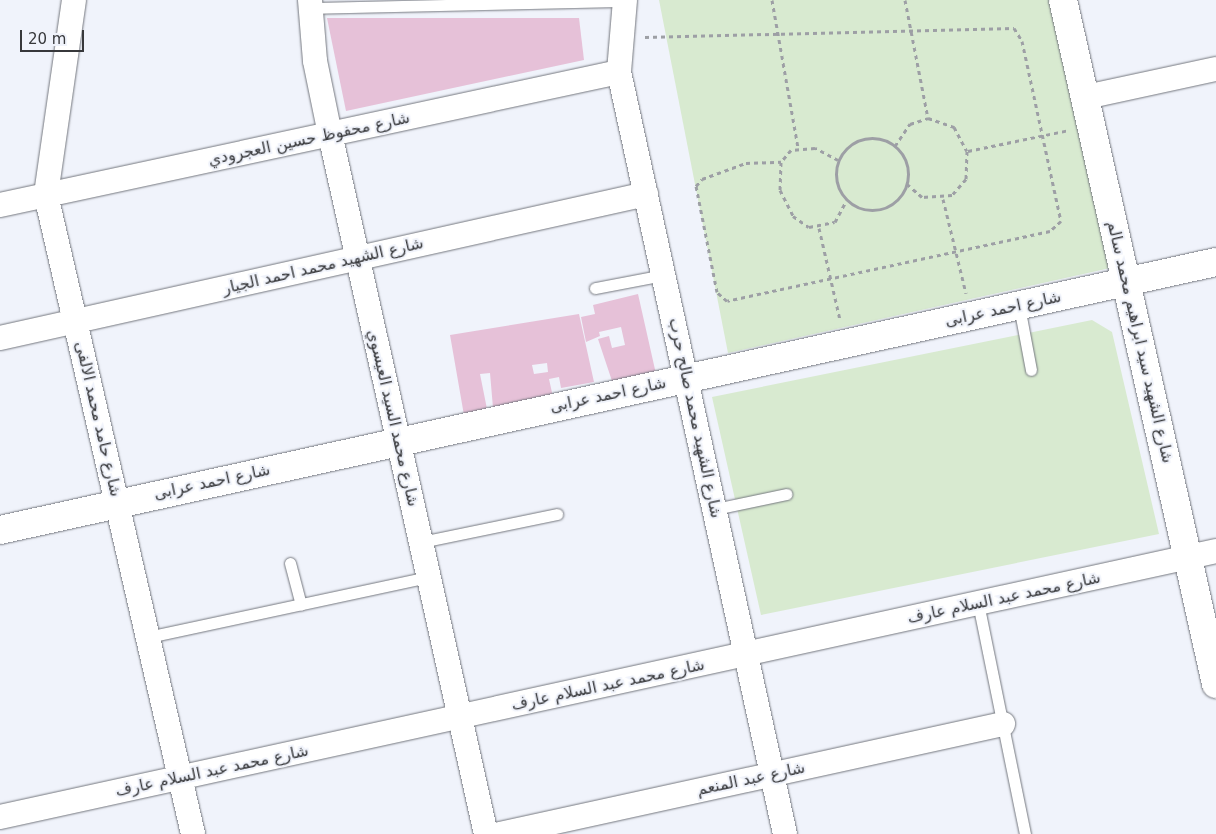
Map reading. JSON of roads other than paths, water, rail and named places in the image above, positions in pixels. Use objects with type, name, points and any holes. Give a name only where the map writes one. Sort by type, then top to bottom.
[{"type":"main road","name":"شارع الشهيد سيد ابراهيم محمد سالم","points":[[1063,0],[1216,684]]},
{"type":"main road","name":"شارع احمد عرابى","points":[[0,530],[1216,262]]},
{"type":"street","name":"شارع حامد محمد الالفى","points":[[74,0],[46,196],[194,834]]},
{"type":"street","name":"شارع الشهيد محمد صالح حرب","points":[[625,0],[619,37],[618,72],[785,834]]},
{"type":"street","name":"شارع محمد السيد العيسوي","points":[[310,4],[314,61],[486,834]]},
{"type":"street","points":[[1086,97],[1216,69]]},
{"type":"street","name":"شارع محفوظ حسين العجرودي","points":[[0,206],[618,72]]},
{"type":"street","name":"شارع الشهيد محمد احمد الجيار","points":[[0,338],[646,194]]},
{"type":"street","name":"شارع محمد عبد السلام عارف","points":[[0,817],[1216,551]]},
{"type":"street","name":"شارع عبد المنعم","points":[[500,834],[1002,724]]},
{"type":"lane","points":[[310,4],[625,0]]},
{"type":"lane","points":[[595,288],[663,275]]},
{"type":"lane","points":[[1018,305],[1031,370]]},
{"type":"lane","points":[[715,509],[786,494]]},
{"type":"lane","points":[[421,542],[556,514]]},
{"type":"lane","points":[[290,563],[301,604]]},
{"type":"lane","points":[[148,637],[429,577]]},
{"type":"lane","points":[[978,603],[1025,834]]}]
